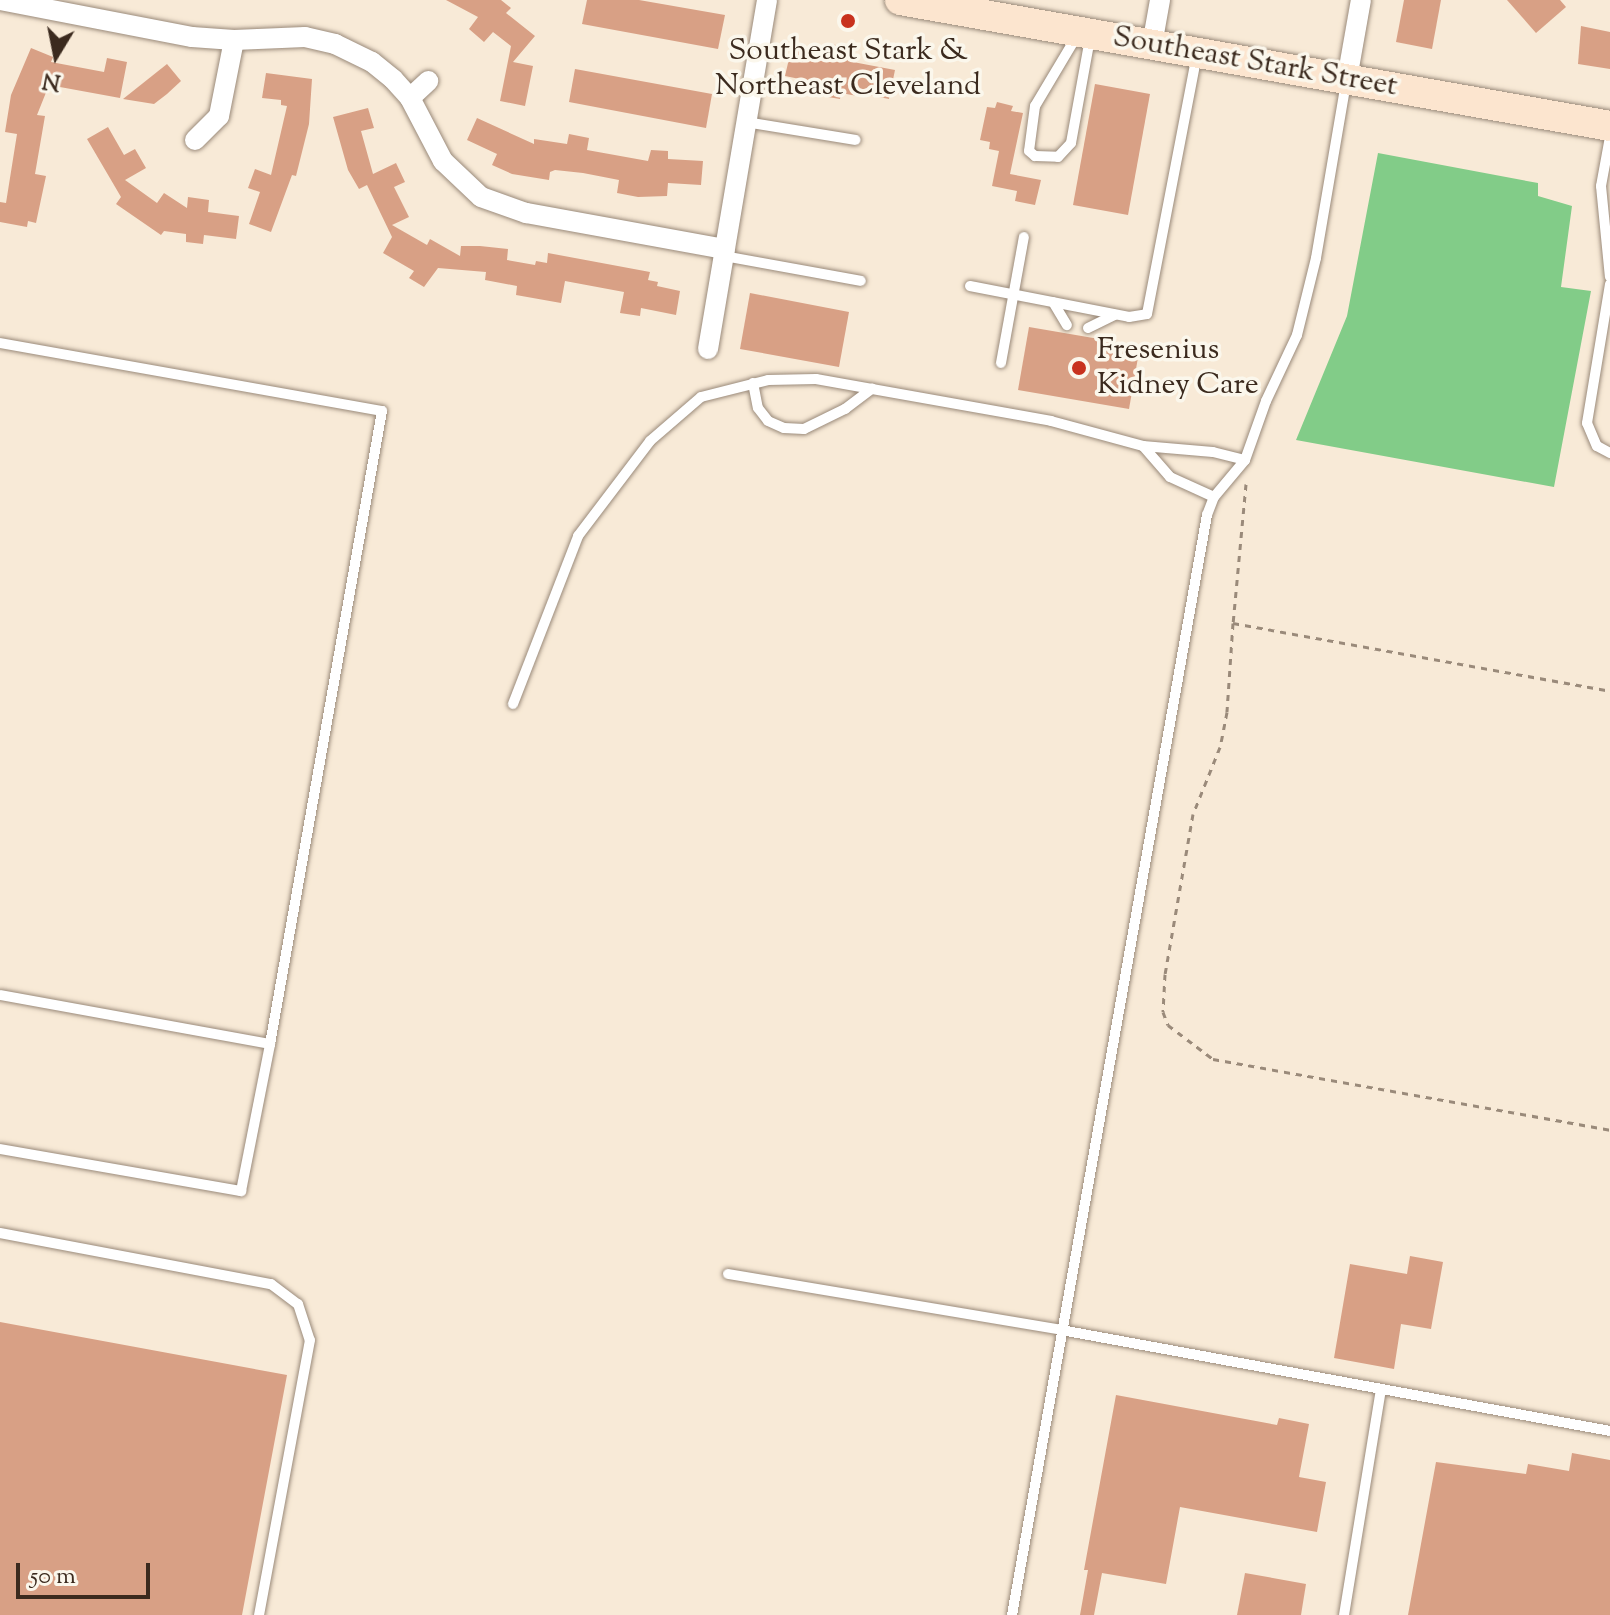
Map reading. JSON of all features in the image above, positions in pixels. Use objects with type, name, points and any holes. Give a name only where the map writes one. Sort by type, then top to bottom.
[{"type":"main road","name":"Southeast Stark Street","points":[[900,0],[1610,126]]},
{"type":"street","points":[[0,0],[192,37],[234,40],[305,37],[335,44],[372,62],[410,98],[443,161],[461,181],[500,206],[724,252]]},
{"type":"street","points":[[708,349],[767,0]]},
{"type":"street","points":[[1152,45],[1160,0]]},
{"type":"street","points":[[1347,79],[1361,0]]},
{"type":"street","points":[[195,140],[219,116],[234,40]]},
{"type":"street","points":[[410,98],[428,81]]},
{"type":"lane","points":[[1085,33],[1071,143],[1058,157],[1035,156],[1029,151],[1035,106],[1085,33]]},
{"type":"lane","points":[[970,286],[1115,315],[1129,317],[1147,314],[1198,53]]},
{"type":"lane","points":[[1012,1615],[1207,515],[1214,497],[1245,460],[1305,309],[1347,79]]},
{"type":"lane","points":[[746,122],[856,140]]},
{"type":"lane","points":[[1610,137],[1601,186],[1607,207],[1610,277]]},
{"type":"lane","points":[[1001,363],[1024,237]]},
{"type":"lane","points":[[724,252],[861,281]]},
{"type":"lane","points":[[1610,284],[1587,423],[1597,446],[1610,453]]},
{"type":"lane","points":[[1053,302],[1067,325]]},
{"type":"lane","points":[[1088,328],[1115,315]]},
{"type":"lane","points":[[0,343],[382,411],[241,1191],[0,1149]]},
{"type":"lane","points":[[513,704],[578,536],[650,441],[701,397],[753,383],[816,379],[1051,421],[1143,446],[1213,452],[1245,460]]},
{"type":"lane","points":[[753,383],[758,408],[768,421],[784,428],[804,429],[845,409],[872,389]]},
{"type":"lane","points":[[1143,446],[1170,477],[1214,497]]},
{"type":"lane","points":[[0,995],[270,1044]]},
{"type":"lane","points":[[0,1233],[271,1284],[298,1304],[310,1340],[259,1615]]},
{"type":"lane","points":[[728,1274],[1061,1330],[1610,1431]]},
{"type":"lane","points":[[1344,1615],[1381,1389]]},
{"type":"path","points":[[1245,460],[1246,510],[1233,594],[1227,712],[1220,747],[1193,814],[1165,974],[1163,1012],[1168,1025],[1213,1059],[1610,1130]]},
{"type":"path","points":[[1233,623],[1610,691]]},
{"type":"green space","points":[[1378,153],[1538,183],[1538,196],[1572,206],[1561,287],[1591,291],[1554,487],[1296,440],[1347,316]]},
{"type":"building","points":[[446,0],[501,0],[511,8],[506,13],[535,36],[513,62],[533,66],[525,106],[500,101],[511,46],[493,32],[484,42],[469,29],[478,17]]},
{"type":"building","points":[[587,0],[639,0],[725,15],[718,49],[582,24]]},
{"type":"building","points":[[1404,0],[1441,0],[1432,49],[1396,42]]},
{"type":"building","points":[[1507,0],[1560,0],[1566,7],[1536,33]]},
{"type":"building","points":[[1581,26],[1610,32],[1610,69],[1578,64]]},
{"type":"building","points":[[830,44],[855,48],[853,62],[895,70],[889,99],[864,94],[863,97],[841,93],[840,99],[822,96],[824,84],[785,76],[791,50],[828,56]]},
{"type":"building","points":[[31,48],[53,57],[51,62],[104,72],[107,58],[127,62],[120,98],[49,85],[37,115],[45,116],[35,174],[46,176],[36,223],[28,221],[27,227],[0,222],[0,202],[6,203],[17,134],[5,132],[11,95]]},
{"type":"building","points":[[167,64],[181,81],[167,94],[154,104],[123,99]]},
{"type":"building","points":[[575,69],[712,94],[706,128],[569,102]]},
{"type":"building","points":[[266,73],[312,79],[309,124],[296,176],[292,175],[271,232],[249,224],[260,192],[248,188],[255,169],[271,175],[287,106],[281,105],[281,100],[262,98]]},
{"type":"building","points":[[1095,84],[1150,94],[1128,215],[1073,205]]},
{"type":"building","points":[[997,102],[1013,106],[1011,111],[1023,113],[1010,174],[1041,180],[1035,205],[1015,201],[1017,191],[992,186],[999,151],[989,149],[990,142],[980,140],[987,107],[995,108]]},
{"type":"building","points":[[368,108],[374,128],[361,131],[373,174],[396,163],[405,182],[394,187],[409,217],[392,225],[427,245],[430,239],[460,256],[461,246],[480,246],[508,249],[507,260],[535,265],[536,261],[547,263],[548,253],[650,272],[648,280],[658,282],[657,286],[680,291],[676,315],[641,308],[640,316],[620,313],[624,292],[565,281],[561,303],[516,295],[517,286],[485,280],[486,272],[438,268],[424,287],[409,278],[414,271],[383,253],[392,237],[367,185],[359,189],[348,170],[333,117]]},
{"type":"building","points":[[477,118],[534,144],[534,139],[567,144],[569,134],[589,138],[587,150],[648,161],[651,150],[668,151],[668,159],[703,161],[701,185],[668,183],[667,196],[638,197],[617,193],[619,180],[583,173],[555,170],[550,172],[549,180],[512,174],[492,165],[497,154],[467,140]]},
{"type":"building","points":[[108,127],[124,155],[135,149],[146,168],[125,180],[157,203],[164,193],[187,208],[188,197],[209,200],[208,212],[239,216],[236,239],[204,235],[203,244],[186,242],[186,234],[164,231],[161,235],[116,204],[121,197],[87,139]]},
{"type":"building","points":[[750,293],[849,312],[839,367],[740,349]]},
{"type":"building","name":"Fresenius Kidney Care","points":[[1029,327],[1140,346],[1129,409],[1018,390]]},
{"type":"building","points":[[1410,1256],[1443,1262],[1431,1329],[1401,1324],[1394,1369],[1334,1358],[1350,1264],[1407,1274]]},
{"type":"building","points":[[0,1322],[287,1375],[242,1615],[0,1615]]},
{"type":"building","points":[[1116,1395],[1277,1425],[1279,1418],[1309,1424],[1299,1477],[1326,1482],[1317,1532],[1180,1507],[1166,1584],[1102,1573],[1094,1615],[1080,1615],[1088,1570],[1084,1570]]},
{"type":"building","points":[[1572,1453],[1610,1460],[1610,1615],[1408,1615],[1436,1462],[1526,1474],[1528,1464],[1569,1471]]},
{"type":"building","points":[[1245,1573],[1306,1584],[1301,1615],[1237,1615]]},
{"type":"place","name":"Southeast Stark & Northeast Cleveland","points":[[848,21]]},
{"type":"place","name":"Fresenius Kidney Care","points":[[1079,368]]}]
